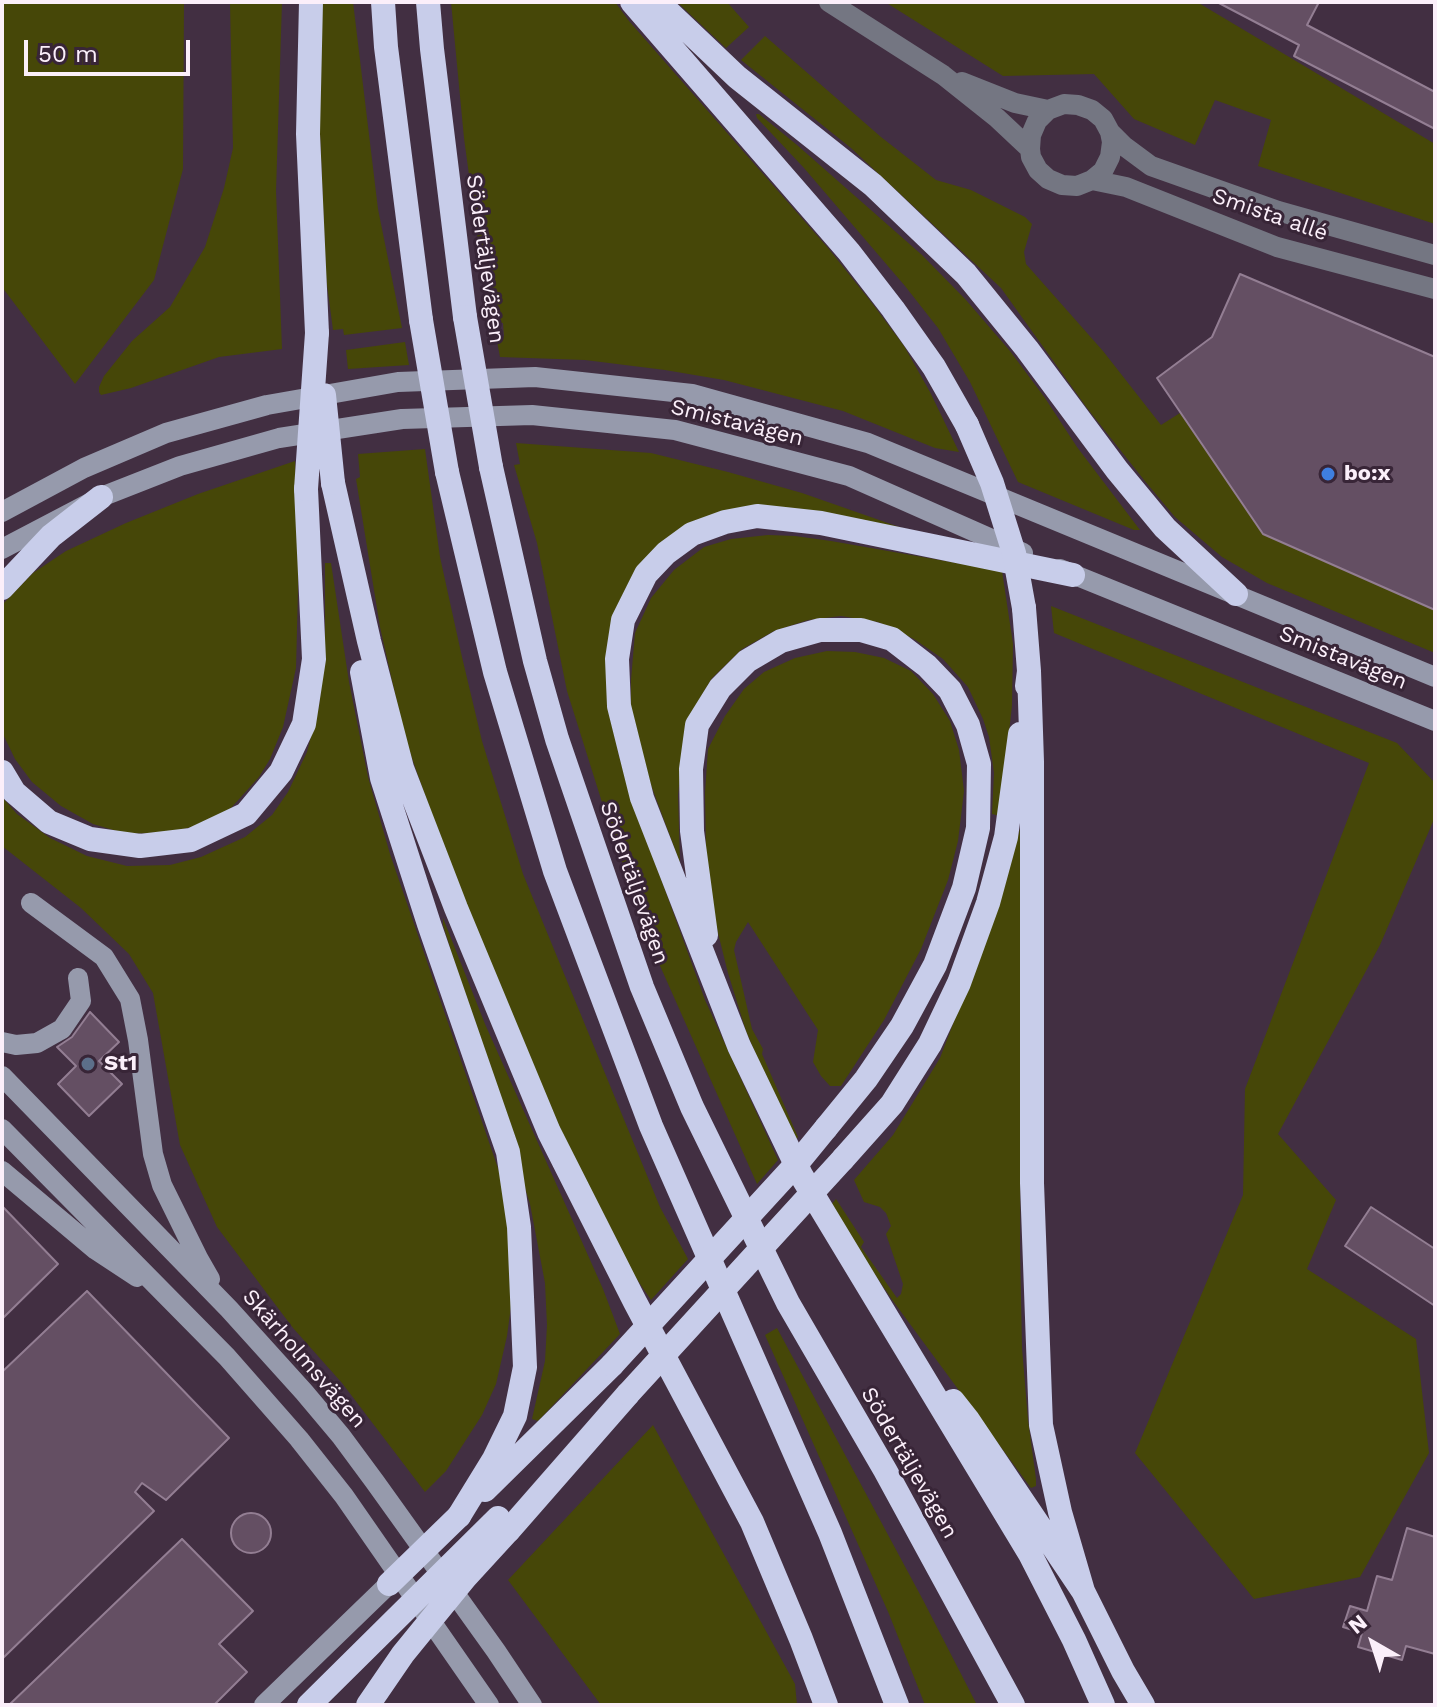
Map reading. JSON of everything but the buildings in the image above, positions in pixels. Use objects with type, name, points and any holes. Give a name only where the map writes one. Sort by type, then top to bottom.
[{"type":"highway","points":[[311,2],[308,134],[317,333],[350,608],[382,778],[508,1152],[519,1227],[525,1367],[515,1416],[494,1459],[459,1516]]},
{"type":"highway","points":[[383,2],[421,320],[447,472],[495,672],[555,871],[651,1126],[830,1533],[897,1705]]},
{"type":"highway","name":"Södertäljevägen","points":[[428,2],[465,317],[491,467],[535,661],[557,739],[642,987],[687,1094],[788,1303],[885,1470],[1013,1705]]},
{"type":"highway","points":[[632,2],[849,252],[934,367],[967,425],[992,483],[1014,553],[1024,608],[1032,762],[1032,1183],[1041,1425],[1060,1512],[1083,1591]]},
{"type":"highway","points":[[658,2],[737,77],[873,185],[966,274],[1165,528],[1236,594]]},
{"type":"highway","points":[[2,772],[14,792],[49,822],[90,839],[140,846],[191,840],[246,814],[281,772],[304,724],[314,659],[306,489],[317,333]]},
{"type":"highway","points":[[333,483],[402,768],[456,908],[549,1132],[752,1522],[826,1705]]},
{"type":"highway","points":[[2,588],[51,536],[101,497]]},
{"type":"highway","points":[[1073,575],[821,523],[757,516],[725,522],[692,534],[666,553],[646,574],[623,620],[617,659],[619,706],[642,798],[739,1046],[801,1175],[1030,1554],[1103,1705]]},
{"type":"highway","points":[[389,1584],[612,1365],[799,1161],[866,1079],[902,1026],[935,965],[964,888],[978,828],[979,764],[968,725],[950,690],[927,666],[892,639],[861,630],[820,630],[781,641],[747,661],[720,688],[697,725],[691,769],[692,831],[711,973]]},
{"type":"highway","points":[[309,1705],[503,1524],[628,1394],[892,1104],[930,1044],[959,983],[988,903],[1006,837],[1029,671]]},
{"type":"highway","points":[[888,1317],[968,1420],[1083,1591],[1143,1705]]},
{"type":"highway","points":[[368,1705],[403,1654],[465,1578],[503,1524]]},
{"type":"main road","name":"Smistavägen","points":[[2,512],[84,468],[166,433],[267,405],[398,382],[535,377],[692,394],[868,443],[1435,677]]},
{"type":"main road","name":"Smistavägen","points":[[2,549],[101,497],[180,466],[279,438],[402,419],[532,415],[675,430],[849,476],[1073,575],[1435,721]]},
{"type":"main road","points":[[31,903],[104,957],[130,999],[153,1154],[162,1185],[198,1258],[229,1309]]},
{"type":"main road","points":[[2,1042],[16,1045],[37,1043],[62,1029],[81,1001],[78,978]]},
{"type":"main road","name":"Skärholmsvägen","points":[[2,1076],[229,1309],[304,1392],[341,1436],[532,1705]]},
{"type":"main road","points":[[2,1129],[227,1357],[308,1450],[344,1496],[489,1705]]},
{"type":"main road","points":[[2,1171],[96,1250],[169,1299]]},
{"type":"main road","points":[[264,1705],[389,1584]]},
{"type":"street","name":"Smista allé","points":[[829,2],[943,75],[997,118],[1030,149],[1038,170],[1048,179],[1062,185],[1077,186],[1092,180],[1126,187],[1277,247],[1435,289]]},
{"type":"street","name":"Smista allé","points":[[943,75],[1015,103],[1048,110],[1064,104],[1092,110],[1124,146],[1151,166],[1278,211],[1435,255]]},
{"type":"street","points":[[1030,149],[1031,135],[1037,121],[1048,110]]},
{"type":"street","points":[[1092,180],[1103,171],[1110,157],[1110,132]]},
{"type":"shaded area","points":[[2,2],[184,2],[183,169],[154,280],[75,384],[2,287]]},
{"type":"shaded area","points":[[230,2],[282,2],[276,191],[282,349],[219,357],[131,388],[101,395],[99,387],[104,376],[132,341],[170,307],[205,247],[233,148]]},
{"type":"shaded area","points":[[318,2],[353,2],[378,209],[402,328],[344,335],[343,329],[333,330],[326,277]]},
{"type":"shaded area","points":[[451,2],[615,2],[872,303],[904,346],[959,452],[935,448],[843,411],[724,380],[585,360],[500,357],[496,336],[504,336],[503,323],[493,323],[492,315],[488,315],[464,138]]},
{"type":"shaded area","points":[[677,2],[727,2],[749,27],[726,48]]},
{"type":"shaded area","points":[[885,2],[1197,2],[1435,144],[1435,224],[1258,166],[1271,120],[1215,100],[1195,145],[1134,119],[1094,74],[1003,76]]},
{"type":"shaded area","points":[[765,36],[881,137],[936,180],[971,190],[1025,217],[1032,224],[1024,252],[1026,264],[1103,351],[1161,425],[1180,413],[1263,534],[1435,610],[1435,653],[1267,583],[1222,557],[1175,517],[1087,408],[1001,288],[851,148],[741,60]]},
{"type":"shaded area","points":[[756,114],[797,145],[922,255],[966,300],[1010,351],[1140,530],[1018,482],[970,382],[938,328]]},
{"type":"shaded area","points":[[405,342],[409,365],[348,369],[346,350]]},
{"type":"shaded area","points":[[516,443],[651,453],[802,493],[925,536],[747,510],[636,573],[609,710],[636,810],[705,1000],[778,1160],[757,1184],[649,941],[606,815],[567,691],[537,543],[514,465],[520,464]]},
{"type":"shaded area","points":[[425,449],[440,557],[462,657],[482,741],[523,874],[660,1207],[688,1259],[651,1300],[619,1253],[541,1086],[457,887],[405,738],[380,627],[356,479],[360,477],[358,454]]},
{"type":"shaded area","points":[[295,461],[299,552],[296,668],[283,727],[259,777],[231,808],[204,824],[171,832],[127,834],[93,824],[61,806],[32,782],[15,759],[2,732],[4,603],[33,573],[66,551],[198,494]]},
{"type":"shaded area","points":[[768,535],[831,541],[1002,571],[1013,644],[1012,705],[1000,816],[992,814],[994,773],[983,719],[968,687],[943,659],[914,639],[878,622],[841,616],[808,620],[774,631],[742,649],[712,678],[693,710],[683,748],[678,795],[680,863],[641,758],[631,713],[635,633],[651,598],[674,570],[704,547],[731,539]]},
{"type":"shaded area","points":[[325,563],[331,563],[349,682],[368,777],[390,854],[502,1180],[508,1218],[512,1299],[496,1384],[482,1415],[446,1471],[425,1492],[342,1383],[293,1328],[217,1227],[180,1145],[153,993],[129,954],[81,908],[2,846],[2,797],[17,814],[50,838],[87,856],[127,866],[170,865],[201,857],[245,837],[272,815],[288,792],[307,752],[319,706],[325,653]]},
{"type":"shaded area","points":[[1051,606],[1397,743],[1435,783],[1435,817],[1380,945],[1278,1134],[1336,1200],[1307,1269],[1416,1339],[1429,1453],[1360,1577],[1254,1599],[1135,1453],[1243,1195],[1245,1089],[1369,763],[1054,633]]},
{"type":"shaded area","points":[[827,651],[855,652],[884,658],[911,671],[933,694],[950,721],[959,750],[964,791],[958,841],[948,880],[921,949],[884,1020],[841,1086],[830,1086],[813,1062],[818,1030],[748,922],[736,942],[734,950],[752,1029],[798,1137],[796,1140],[746,1031],[728,973],[716,925],[706,854],[705,793],[708,749],[725,716],[744,689],[764,672],[795,658]]},
{"type":"shaded area","points":[[1022,822],[1020,1249],[1022,1348],[1036,1479],[1036,1486],[1031,1488],[893,1301],[829,1207],[836,1199],[864,1242],[861,1247],[897,1298],[903,1284],[886,1234],[891,1226],[880,1207],[864,1202],[854,1180],[893,1135],[940,1058],[997,909]]},
{"type":"shaded area","points":[[443,918],[485,1024],[620,1334],[538,1421],[532,1419],[545,1361],[545,1283],[530,1204]]},
{"type":"shaded area","points":[[777,1328],[977,1705],[925,1705],[889,1614],[765,1335]]},
{"type":"shaded area","points":[[653,1425],[795,1684],[797,1705],[601,1705],[508,1580]]},
{"type":"place","name":"bo:x","points":[[1328,474]]},
{"type":"place","name":"St1","points":[[88,1064]]}]
